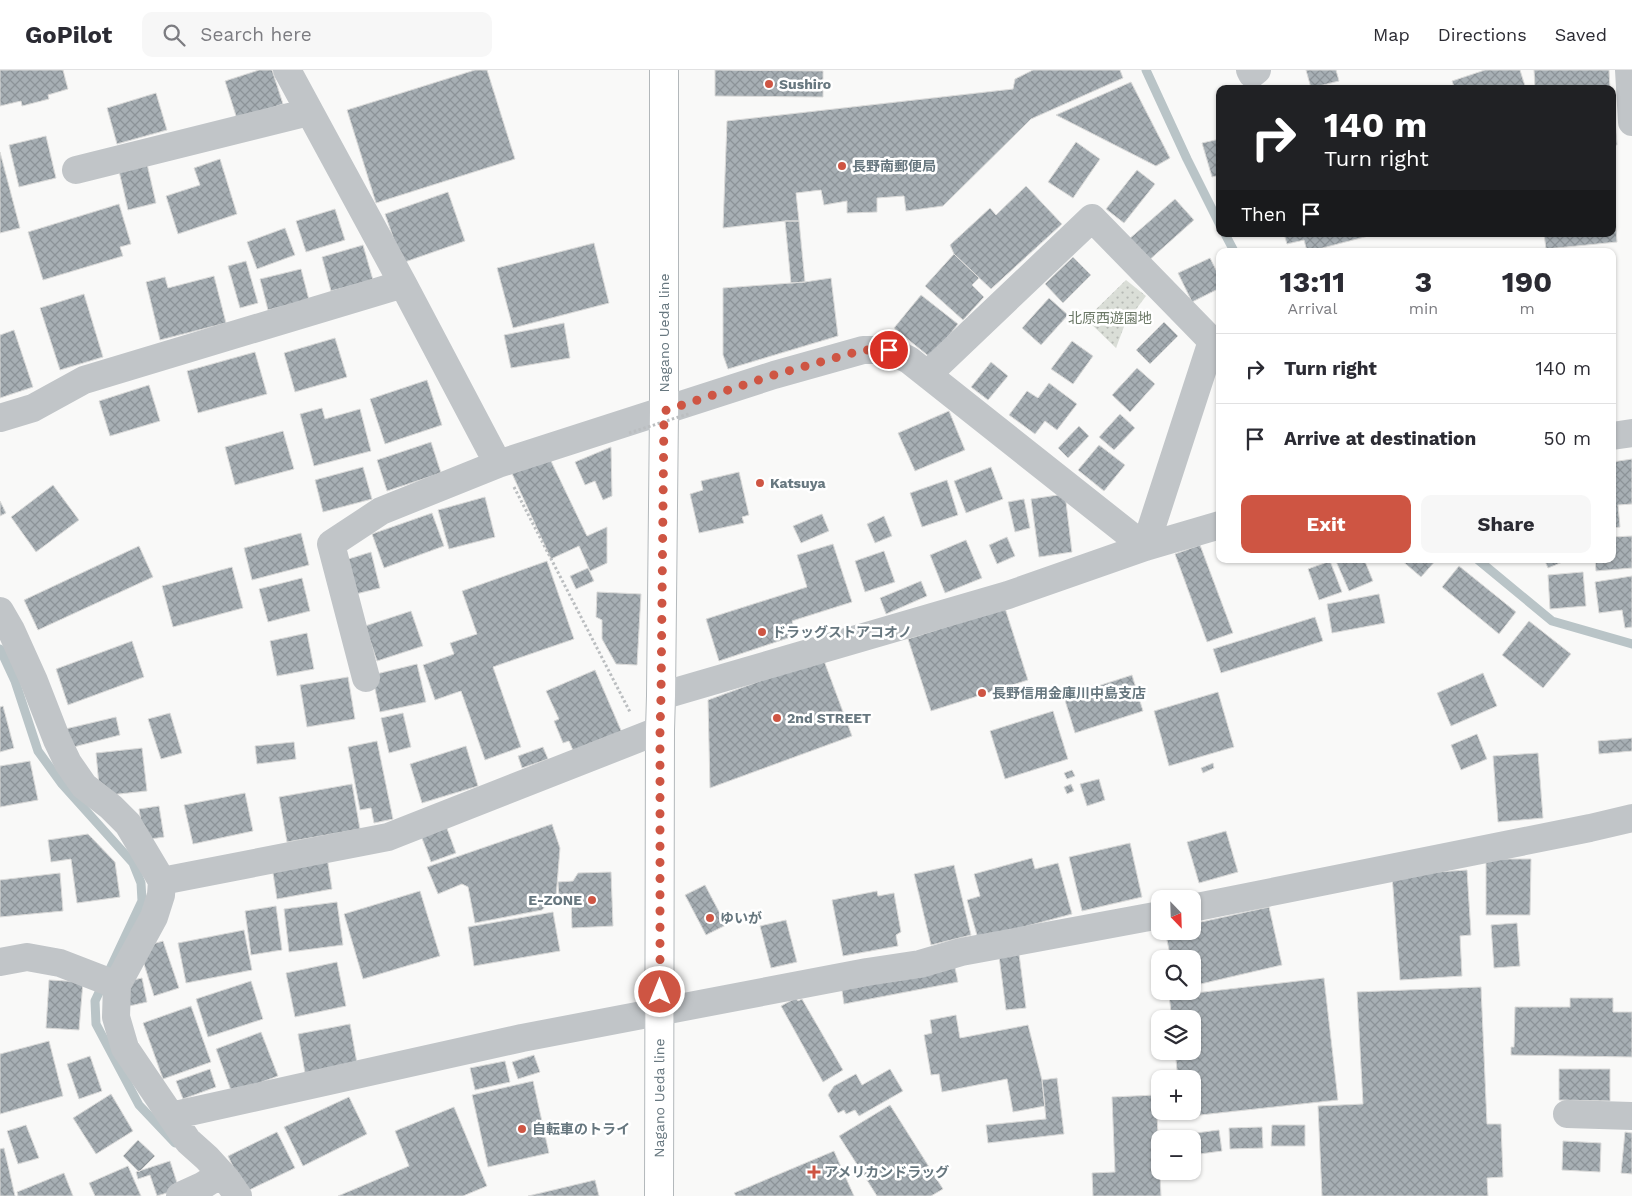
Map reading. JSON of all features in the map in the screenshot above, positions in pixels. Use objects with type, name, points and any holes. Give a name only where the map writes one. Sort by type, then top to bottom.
[{"type":"main road","name":"Nagano Ueda line","points":[[659,1196],[660,1011],[651,733],[661,696],[664,411],[664,70]]},
{"type":"street","points":[[287,70],[404,284],[498,464]]},
{"type":"street","points":[[1250,70],[1252,74],[1257,70]]},
{"type":"street","points":[[1629,70],[1632,122]]},
{"type":"street","points":[[76,170],[310,112]]},
{"type":"street","points":[[928,374],[1092,218],[1212,341],[1145,547]]},
{"type":"street","points":[[0,418],[33,408],[84,380],[404,284]]},
{"type":"street","points":[[366,678],[331,544],[380,511],[498,464],[774,375],[863,350],[889,350],[910,360],[1145,547]]},
{"type":"street","points":[[1616,435],[1632,433]]},
{"type":"street","points":[[661,696],[1008,595],[1145,547],[1216,527]]},
{"type":"street","points":[[0,611],[11,630],[68,763],[84,786],[111,807],[128,824],[162,881],[161,895],[154,917],[105,980]]},
{"type":"street","points":[[162,881],[388,837],[651,733]]},
{"type":"street","points":[[1201,906],[1632,818]]},
{"type":"street","points":[[172,1116],[522,1038],[867,972],[920,964],[961,952],[1151,917]]},
{"type":"street","points":[[0,962],[26,957],[60,963],[105,980]]},
{"type":"street","points":[[105,980],[125,1048],[188,1141],[207,1158],[204,1183],[238,1196]]},
{"type":"street","points":[[1567,1114],[1632,1116]]},
{"type":"path","points":[[629,434],[691,413]]},
{"type":"path","points":[[498,464],[514,486],[651,733]]},
{"type":"green space","name":"北原西遊園地","points":[[1126,280],[1146,296],[1125,324],[1116,348],[1086,319]]},
{"type":"building","points":[[0,70],[63,70],[68,89],[48,95],[49,99],[22,106],[21,101],[0,106]]},
{"type":"building","points":[[259,70],[272,70],[283,104],[237,119],[225,81]]},
{"type":"building","points":[[475,70],[487,70],[515,159],[376,203],[347,110]]},
{"type":"building","name":"Sushiro","points":[[715,70],[823,71],[823,97],[715,96]]},
{"type":"building","points":[[1033,70],[1120,70],[1123,78],[1031,119],[943,206],[906,211],[904,196],[877,198],[877,212],[847,213],[847,201],[824,205],[821,190],[796,193],[799,221],[723,228],[727,121],[1013,89],[1015,79]]},
{"type":"building","points":[[1306,70],[1336,70],[1339,81],[1323,85],[1310,85]]},
{"type":"building","points":[[1485,70],[1520,70],[1525,85],[1454,85],[1452,81]]},
{"type":"building","points":[[1534,70],[1609,70],[1610,85],[1535,85]]},
{"type":"building","points":[[1131,82],[1170,158],[1156,166],[1056,115]]},
{"type":"building","points":[[156,93],[167,130],[117,144],[107,108]]},
{"type":"building","points":[[46,136],[56,178],[19,187],[9,145]]},
{"type":"building","points":[[1216,140],[1216,176],[1212,177],[1202,143]]},
{"type":"building","points":[[1076,142],[1100,159],[1073,198],[1048,182]]},
{"type":"building","points":[[0,152],[20,228],[0,233]]},
{"type":"building","points":[[220,159],[237,214],[178,234],[166,196],[200,185],[194,168]]},
{"type":"building","points":[[147,164],[156,203],[128,210],[119,171]]},
{"type":"building","points":[[1137,170],[1155,184],[1124,223],[1106,209]]},
{"type":"building","points":[[1026,186],[1062,224],[991,289],[954,254],[950,245],[990,208],[996,215]]},
{"type":"building","points":[[448,192],[465,241],[402,263],[385,214]]},
{"type":"building","points":[[1175,199],[1194,220],[1147,262],[1128,240]]},
{"type":"building","points":[[119,204],[131,244],[120,247],[123,256],[43,280],[28,232]]},
{"type":"building","points":[[335,209],[345,240],[306,252],[296,221]]},
{"type":"building","points":[[785,221],[799,221],[805,282],[791,283]]},
{"type":"building","points":[[285,228],[295,255],[257,269],[247,242]]},
{"type":"building","points":[[1616,229],[1617,242],[1546,248],[1544,237],[1616,237]]},
{"type":"building","points":[[1285,237],[1365,237],[1322,248],[1306,248],[1304,240],[1287,244]]},
{"type":"building","points":[[594,243],[609,303],[513,328],[497,268]]},
{"type":"building","points":[[363,245],[373,280],[331,291],[322,257]]},
{"type":"building","points":[[954,254],[979,278],[972,285],[984,297],[963,320],[925,286]]},
{"type":"building","points":[[1073,257],[1091,275],[1063,303],[1045,284]]},
{"type":"building","points":[[1210,258],[1216,270],[1216,290],[1192,302],[1178,273]]},
{"type":"building","points":[[246,261],[258,303],[240,308],[228,266]]},
{"type":"building","points":[[301,269],[309,300],[268,310],[260,279]]},
{"type":"building","points":[[214,276],[226,323],[160,340],[146,282],[165,277],[168,288]]},
{"type":"building","points":[[831,278],[838,336],[728,369],[723,355],[723,288],[805,282]]},
{"type":"building","points":[[84,294],[103,357],[60,370],[40,308]]},
{"type":"building","points":[[921,295],[958,324],[931,358],[894,328]]},
{"type":"building","points":[[1049,298],[1068,315],[1041,345],[1022,328]]},
{"type":"building","points":[[1164,322],[1178,336],[1150,364],[1136,350]]},
{"type":"building","points":[[564,323],[570,358],[511,368],[504,335]]},
{"type":"building","points":[[14,330],[33,387],[0,398],[0,335]]},
{"type":"building","points":[[335,338],[347,377],[295,392],[284,353]]},
{"type":"building","points":[[1072,341],[1093,356],[1073,384],[1051,369]]},
{"type":"building","points":[[255,352],[267,394],[198,413],[187,371]]},
{"type":"building","points":[[991,362],[1008,376],[988,400],[971,387]]},
{"type":"building","points":[[1137,368],[1155,384],[1130,412],[1112,395]]},
{"type":"building","points":[[427,380],[442,425],[385,444],[370,399]]},
{"type":"building","points":[[1049,383],[1077,404],[1057,430],[1045,421],[1035,434],[1009,415],[1027,391],[1038,398]]},
{"type":"building","points":[[149,385],[160,421],[110,436],[99,401]]},
{"type":"building","points":[[322,408],[325,419],[360,409],[371,451],[314,466],[300,414]]},
{"type":"building","points":[[949,411],[965,450],[915,471],[898,433]]},
{"type":"building","points":[[1120,414],[1135,428],[1114,450],[1099,437]]},
{"type":"building","points":[[1079,426],[1089,436],[1068,458],[1058,448]]},
{"type":"building","points":[[283,431],[294,469],[235,485],[225,447]]},
{"type":"building","points":[[431,442],[441,473],[387,491],[377,460]]},
{"type":"building","points":[[1099,445],[1125,465],[1104,491],[1078,470]]},
{"type":"building","points":[[611,447],[612,496],[603,500],[595,481],[585,485],[575,462]]},
{"type":"building","points":[[550,459],[587,536],[607,527],[607,563],[590,571],[579,546],[551,559],[509,467]]},
{"type":"building","points":[[1632,459],[1632,504],[1618,505],[1620,527],[1616,528],[1616,461]]},
{"type":"building","points":[[363,467],[372,499],[323,512],[315,480]]},
{"type":"building","points":[[991,467],[1003,499],[966,513],[954,481]]},
{"type":"building","points":[[739,472],[749,515],[742,517],[744,523],[699,533],[690,494],[703,490],[701,481]]},
{"type":"building","points":[[947,480],[958,515],[922,527],[910,493]]},
{"type":"building","points":[[53,485],[79,520],[36,552],[11,517]]},
{"type":"building","points":[[1065,494],[1072,552],[1039,557],[1031,499]]},
{"type":"building","points":[[485,497],[495,537],[449,549],[438,510]]},
{"type":"building","points":[[1024,499],[1030,528],[1015,532],[1008,502]]},
{"type":"building","points":[[0,501],[6,513],[0,516]]},
{"type":"building","points":[[432,513],[444,546],[384,568],[372,534]]},
{"type":"building","points":[[822,514],[829,531],[801,543],[793,526]]},
{"type":"building","points":[[884,516],[892,536],[875,543],[867,524]]},
{"type":"building","points":[[301,533],[309,565],[252,580],[244,548]]},
{"type":"building","points":[[1632,536],[1632,568],[1596,571],[1595,563],[1616,563],[1616,537]]},
{"type":"building","points":[[1007,537],[1015,556],[997,564],[989,545]]},
{"type":"building","points":[[966,540],[982,578],[945,593],[930,555]]},
{"type":"building","points":[[833,544],[852,602],[792,621],[797,635],[719,661],[706,619],[807,587],[797,555]]},
{"type":"building","points":[[1200,545],[1233,633],[1207,642],[1175,554]]},
{"type":"building","points":[[139,546],[153,577],[38,630],[24,600]]},
{"type":"building","points":[[884,551],[895,582],[865,592],[855,561]]},
{"type":"building","points":[[371,552],[380,588],[352,595],[342,561]]},
{"type":"building","points":[[547,561],[574,639],[493,667],[521,747],[485,760],[461,691],[435,700],[423,665],[454,654],[450,643],[477,634],[462,591]]},
{"type":"building","points":[[1324,563],[1331,563],[1342,592],[1319,600],[1308,569]]},
{"type":"building","points":[[1337,563],[1366,563],[1373,581],[1349,591]]},
{"type":"building","points":[[1405,563],[1433,563],[1421,577]]},
{"type":"building","points":[[1546,563],[1560,563],[1548,568]]},
{"type":"building","points":[[1459,566],[1516,612],[1499,634],[1442,587]]},
{"type":"building","points":[[232,567],[243,608],[173,627],[162,586]]},
{"type":"building","points":[[588,568],[594,581],[576,589],[570,576]]},
{"type":"building","points":[[1583,572],[1586,606],[1550,609],[1548,575]]},
{"type":"building","points":[[1632,576],[1632,627],[1625,628],[1622,610],[1599,613],[1595,582]]},
{"type":"building","points":[[302,578],[310,611],[268,622],[259,589]]},
{"type":"building","points":[[921,581],[927,596],[886,614],[880,598]]},
{"type":"building","points":[[597,592],[641,594],[637,665],[616,664],[602,639],[602,620],[596,617]]},
{"type":"building","points":[[1379,594],[1385,623],[1332,633],[1327,604]]},
{"type":"building","points":[[1005,608],[1028,680],[931,711],[908,639]]},
{"type":"building","points":[[411,611],[423,646],[377,661],[365,626]]},
{"type":"building","points":[[1315,617],[1323,641],[1221,673],[1213,649]]},
{"type":"building","points":[[1529,621],[1571,654],[1543,688],[1502,655]]},
{"type":"building","points":[[307,633],[314,669],[277,676],[270,641]]},
{"type":"building","points":[[132,641],[144,677],[68,705],[56,669]]},
{"type":"building","name":"2nd STREET","points":[[823,658],[852,736],[710,788],[708,700]]},
{"type":"building","points":[[417,664],[426,702],[380,712],[372,675]]},
{"type":"building","points":[[595,670],[623,735],[575,755],[569,741],[563,743],[554,721],[559,719],[546,691]]},
{"type":"building","points":[[1483,673],[1497,706],[1451,726],[1437,693]]},
{"type":"building","points":[[1132,675],[1143,711],[1075,733],[1064,697]]},
{"type":"building","points":[[348,677],[355,719],[307,727],[300,685]]},
{"type":"building","points":[[1218,692],[1234,747],[1169,766],[1154,711]]},
{"type":"building","points":[[3,706],[14,748],[0,752],[0,707]]},
{"type":"building","points":[[1053,711],[1068,759],[1005,779],[990,731]]},
{"type":"building","points":[[170,713],[182,753],[161,759],[148,719]]},
{"type":"building","points":[[403,713],[411,747],[389,753],[381,718]]},
{"type":"building","points":[[116,717],[120,735],[66,749],[61,730]]},
{"type":"building","points":[[1477,734],[1487,759],[1461,770],[1451,745]]},
{"type":"building","points":[[1632,738],[1632,751],[1599,754],[1598,741]]},
{"type":"building","points":[[377,741],[393,819],[374,823],[371,808],[360,810],[348,747]]},
{"type":"building","points":[[294,742],[296,759],[257,764],[255,746]]},
{"type":"building","points":[[466,746],[478,786],[422,803],[410,764]]},
{"type":"building","points":[[543,747],[548,759],[522,768],[518,756]]},
{"type":"building","points":[[142,748],[147,791],[100,796],[96,753]]},
{"type":"building","points":[[1538,753],[1543,818],[1498,822],[1493,756]]},
{"type":"building","points":[[30,761],[38,800],[0,807],[0,766]]},
{"type":"building","points":[[1213,763],[1214,768],[1203,773],[1201,768]]},
{"type":"building","points":[[1072,770],[1075,776],[1067,779],[1064,773]]},
{"type":"building","points":[[1099,779],[1105,800],[1087,806],[1080,784]]},
{"type":"building","points":[[352,784],[360,829],[287,842],[279,797]]},
{"type":"building","points":[[1071,784],[1074,791],[1067,794],[1064,787]]},
{"type":"building","points":[[245,793],[253,831],[193,844],[184,805]]},
{"type":"building","points":[[159,806],[164,837],[144,840],[139,809]]},
{"type":"building","points":[[445,823],[456,853],[431,862],[420,833]]},
{"type":"building","points":[[552,824],[560,848],[556,897],[542,910],[475,923],[468,887],[462,884],[438,894],[427,867]]},
{"type":"building","points":[[1226,831],[1238,872],[1199,883],[1187,842]]},
{"type":"building","points":[[88,834],[115,862],[120,897],[77,903],[71,859],[51,862],[48,840]]},
{"type":"building","points":[[1130,843],[1142,897],[1082,911],[1069,857]]},
{"type":"building","points":[[327,857],[332,889],[277,899],[272,867]]},
{"type":"building","points":[[1032,858],[1035,869],[1058,863],[1072,914],[978,939],[967,900],[980,896],[974,874]]},
{"type":"building","points":[[1486,859],[1531,859],[1530,915],[1486,915]]},
{"type":"building","points":[[954,865],[971,935],[931,945],[914,874]]},
{"type":"building","points":[[1467,870],[1471,935],[1460,936],[1462,976],[1400,980],[1392,875]]},
{"type":"building","points":[[611,872],[613,926],[572,928],[571,897],[559,898],[558,882],[573,881],[578,873]]},
{"type":"building","points":[[60,873],[63,911],[0,917],[0,880]]},
{"type":"building","points":[[705,885],[726,925],[706,935],[685,895]]},
{"type":"building","points":[[420,891],[440,956],[363,979],[344,914]]},
{"type":"building","points":[[877,891],[878,896],[894,893],[901,932],[896,935],[898,946],[843,956],[832,900]]},
{"type":"building","points":[[337,902],[343,945],[289,952],[284,909]]},
{"type":"building","points":[[276,906],[282,950],[251,955],[245,911]]},
{"type":"building","points":[[1269,907],[1282,965],[1201,984],[1201,950],[1169,950],[1167,940],[1201,940],[1201,922]]},
{"type":"building","points":[[553,912],[560,951],[474,966],[468,927]]},
{"type":"building","points":[[786,920],[797,962],[771,968],[760,926]]},
{"type":"building","points":[[1517,923],[1520,966],[1494,968],[1491,925]]},
{"type":"building","points":[[244,930],[252,970],[186,983],[178,943]]},
{"type":"building","points":[[163,941],[179,988],[154,996],[139,948]]},
{"type":"building","points":[[1019,954],[1026,1008],[1006,1010],[999,956]]},
{"type":"building","points":[[337,962],[346,1006],[295,1017],[286,973]]},
{"type":"building","points":[[954,963],[958,982],[844,1004],[841,984]]},
{"type":"building","points":[[142,978],[147,1002],[125,1007],[120,983]]},
{"type":"building","points":[[1324,978],[1338,1100],[1201,1115],[1201,1070],[1177,1070],[1176,1060],[1201,1060],[1201,1010],[1171,1010],[1170,1000],[1201,1000],[1201,992]]},
{"type":"building","points":[[49,980],[83,982],[79,1030],[46,1028]]},
{"type":"building","points":[[251,981],[263,1019],[208,1037],[196,999]]},
{"type":"building","points":[[1481,987],[1487,1124],[1501,1124],[1503,1177],[1487,1178],[1488,1196],[1322,1196],[1318,1106],[1363,1104],[1357,992]]},
{"type":"building","points":[[796,998],[798,1001],[802,999],[843,1070],[823,1082],[781,1006]]},
{"type":"building","points":[[1570,998],[1613,998],[1613,1012],[1632,1012],[1632,1057],[1511,1055],[1511,1047],[1514,1047],[1515,1007],[1570,1007]]},
{"type":"building","points":[[191,1006],[211,1062],[163,1079],[143,1023]]},
{"type":"building","points":[[956,1015],[960,1038],[1028,1025],[1042,1080],[1045,1106],[1013,1112],[1007,1079],[942,1092],[939,1074],[931,1075],[924,1035],[932,1033],[930,1020]]},
{"type":"building","points":[[350,1024],[357,1063],[305,1073],[298,1034]]},
{"type":"building","points":[[261,1032],[278,1076],[232,1093],[216,1049]]},
{"type":"building","points":[[49,1041],[63,1096],[0,1114],[0,1054]]},
{"type":"building","points":[[534,1055],[540,1072],[518,1079],[512,1062]]},
{"type":"building","points":[[90,1056],[102,1091],[79,1099],[67,1064]]},
{"type":"building","points":[[505,1061],[510,1082],[475,1090],[470,1068]]},
{"type":"building","points":[[210,1069],[216,1087],[183,1099],[176,1081]]},
{"type":"building","points":[[890,1069],[903,1091],[859,1116],[855,1110],[846,1114],[844,1110],[838,1113],[828,1095],[834,1086],[856,1074],[862,1085]]},
{"type":"building","points":[[1559,1069],[1610,1069],[1610,1101],[1559,1100]]},
{"type":"building","points":[[1057,1078],[1064,1134],[988,1143],[986,1125],[1046,1119],[1042,1080]]},
{"type":"building","points":[[533,1081],[549,1153],[488,1167],[472,1095]]},
{"type":"building","points":[[111,1094],[133,1131],[96,1154],[73,1118]]},
{"type":"building","points":[[1151,1095],[1151,1120],[1157,1120],[1158,1130],[1151,1130],[1151,1180],[1160,1180],[1161,1196],[1093,1196],[1092,1173],[1115,1172],[1112,1097]]},
{"type":"building","points":[[349,1097],[367,1134],[303,1166],[284,1127]]},
{"type":"building","points":[[890,1105],[943,1189],[931,1196],[877,1196],[839,1136]]},
{"type":"building","points":[[454,1107],[487,1186],[463,1196],[338,1196],[409,1166],[395,1131]]},
{"type":"building","points":[[26,1125],[39,1158],[18,1164],[7,1131]]},
{"type":"building","points":[[1272,1125],[1305,1125],[1305,1146],[1271,1146]]},
{"type":"building","points":[[1262,1127],[1263,1148],[1230,1149],[1229,1128]]},
{"type":"building","points":[[1219,1130],[1222,1151],[1201,1154],[1201,1132]]},
{"type":"building","points":[[277,1132],[295,1168],[245,1192],[228,1156]]},
{"type":"building","points":[[1625,1132],[1632,1133],[1632,1174],[1621,1173]]},
{"type":"building","points":[[138,1140],[155,1156],[139,1172],[123,1156]]},
{"type":"building","points":[[1563,1141],[1601,1143],[1600,1172],[1562,1170]]},
{"type":"building","points":[[4,1148],[15,1196],[0,1196],[0,1149]]},
{"type":"building","name":"アメリカンドラッグ","points":[[834,1151],[854,1196],[736,1196],[734,1193]]},
{"type":"building","points":[[170,1161],[179,1189],[157,1196],[150,1175],[138,1179],[136,1172]]},
{"type":"building","points":[[128,1166],[141,1196],[95,1196],[89,1183]]},
{"type":"building","points":[[64,1173],[73,1196],[18,1196],[17,1192]]},
{"type":"building","points":[[595,1180],[599,1196],[528,1196]]},
{"type":"waterway","points":[[1146,70],[1216,217]]},
{"type":"waterway","points":[[1227,237],[1232,248]]},
{"type":"waterway","points":[[1482,563],[1552,621],[1632,644]]},
{"type":"waterway","points":[[0,649],[15,681],[38,751],[62,784],[133,863],[141,883],[142,901],[95,1001],[96,1024],[139,1105],[175,1143]]},
{"type":"place","name":"Sushiro","points":[[769,84]]},
{"type":"place","name":"長野南郵便局","points":[[842,166]]},
{"type":"place","name":"Katsuya","points":[[760,483]]},
{"type":"place","name":"ドラッグストアコオノ","points":[[762,632]]},
{"type":"place","name":"長野信用金庫川中島支店","points":[[982,693]]},
{"type":"place","name":"2nd STREET","points":[[777,718]]},
{"type":"place","name":"E-ZONE","points":[[592,900]]},
{"type":"place","name":"ゆいが","points":[[710,918]]},
{"type":"place","name":"自転車のトライ","points":[[522,1129]]},
{"type":"place","name":"アメリカンドラッグ","points":[[814,1172]]},
{"type":"route","points":[[660,992],[660,730],[664,411],[774,375],[863,350],[889,350]]}]
